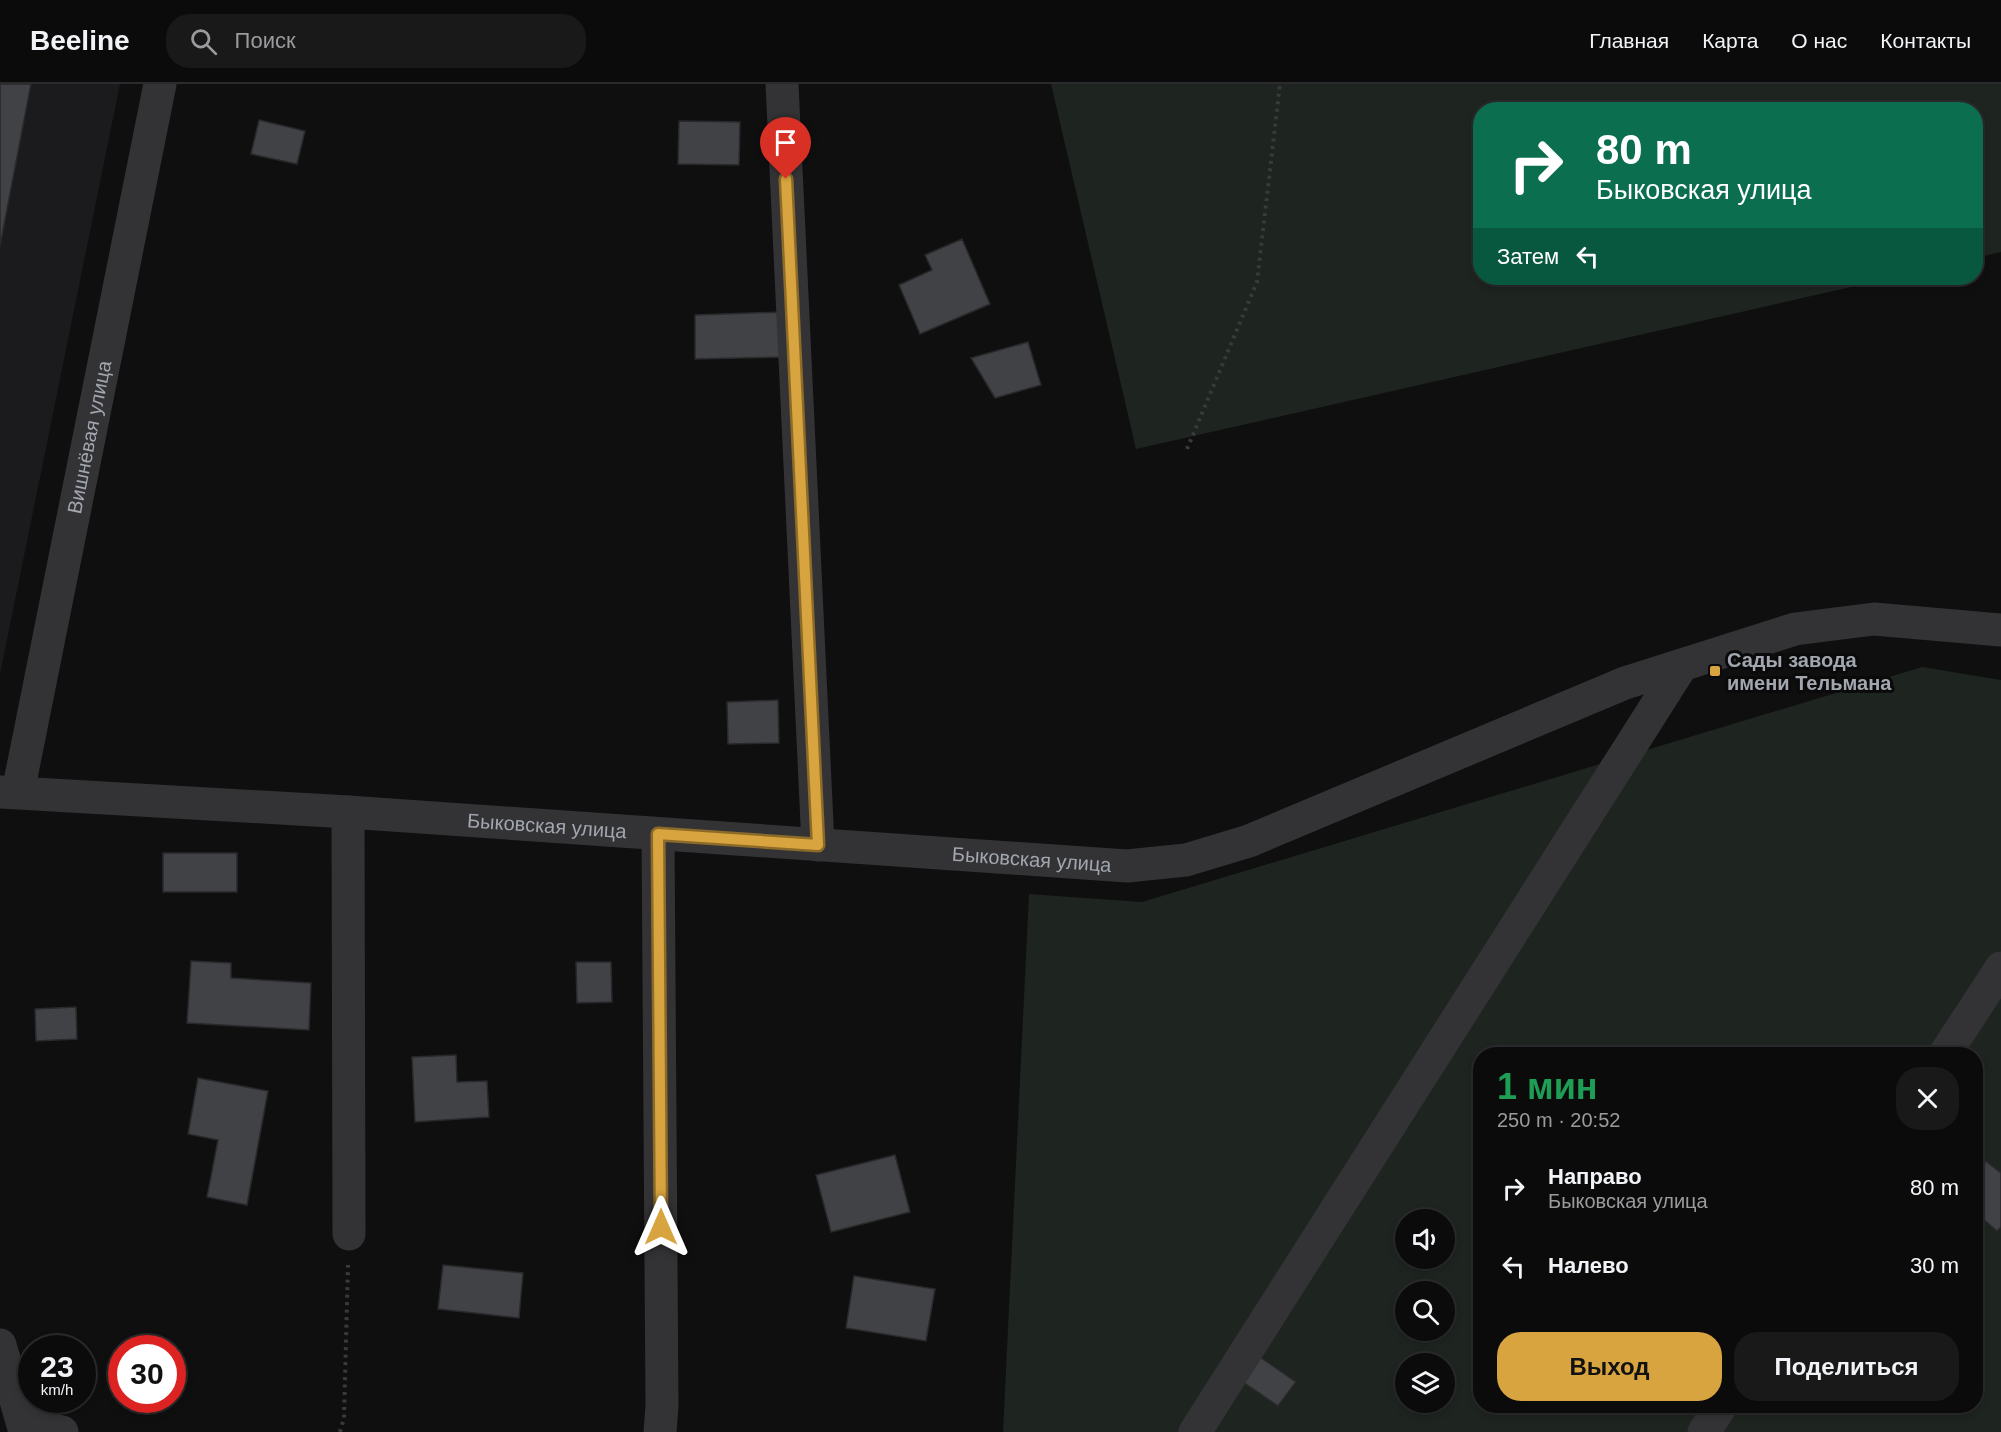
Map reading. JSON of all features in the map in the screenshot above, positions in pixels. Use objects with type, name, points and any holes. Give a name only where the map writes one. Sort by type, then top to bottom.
[{"type":"street","name":"Вишнёвая улица","points":[[9,792],[160,84]]},
{"type":"street","points":[[782,84],[818,845]]},
{"type":"street","name":"Быковская улица","points":[[9,792],[348,812],[1128,867],[1186,860],[1249,841],[1625,683],[1795,629],[1874,619],[2001,630]]},
{"type":"street","points":[[1194,1432],[1682,665]]},
{"type":"street","points":[[348,812],[349,1234]]},
{"type":"street","points":[[658,834],[662,1395],[660,1432]]},
{"type":"street","points":[[1950,1047],[2001,968]]},
{"type":"street","points":[[0,1345],[24,1427],[62,1432]]},
{"type":"street","points":[[1704,1432],[1716,1413]]},
{"type":"path","points":[[1187,449],[1257,282],[1280,84]]},
{"type":"path","points":[[340,1432],[344,1418],[349,1234]]},
{"type":"shaded area","points":[[0,84],[120,84],[0,674]]},
{"type":"shaded area","points":[[1051,84],[2001,84],[2001,252],[1983,256],[1983,102],[1473,102],[1473,285],[1860,285],[1136,449]]},
{"type":"shaded area","points":[[1922,667],[2001,680],[2001,1432],[1003,1432],[1029,894],[1142,902]]},
{"type":"building","points":[[0,84],[31,84],[0,246]]},
{"type":"building","points":[[259,120],[305,131],[297,164],[251,154]]},
{"type":"building","points":[[679,121],[740,122],[739,165],[678,164]]},
{"type":"building","points":[[962,239],[990,304],[920,334],[899,285],[932,270],[925,255]]},
{"type":"building","points":[[782,312],[783,357],[695,359],[695,315]]},
{"type":"building","points":[[1028,342],[1041,385],[995,398],[971,358]]},
{"type":"building","points":[[778,700],[779,743],[728,744],[727,702]]},
{"type":"building","points":[[163,853],[237,853],[237,892],[163,892]]},
{"type":"building","points":[[191,961],[231,963],[231,978],[311,983],[309,1030],[187,1023]]},
{"type":"building","points":[[576,962],[611,962],[612,1002],[577,1003]]},
{"type":"building","points":[[76,1007],[77,1039],[36,1041],[35,1009]]},
{"type":"building","points":[[456,1055],[457,1082],[487,1081],[489,1117],[415,1122],[412,1057]]},
{"type":"building","points":[[198,1078],[268,1091],[247,1205],[207,1197],[218,1140],[188,1134]]},
{"type":"building","points":[[895,1155],[910,1212],[831,1232],[816,1175]]},
{"type":"building","points":[[1986,1161],[2001,1173],[2001,1227],[1997,1231],[1983,1219],[1983,1165]]},
{"type":"building","points":[[443,1265],[523,1273],[519,1318],[438,1309]]},
{"type":"building","points":[[854,1276],[935,1289],[926,1341],[846,1328]]},
{"type":"building","points":[[1260,1357],[1296,1382],[1278,1406],[1243,1382]]},
{"type":"place","name":"Сады завода имени Тельмана","points":[[1715,671]]},
{"type":"route","points":[[661,1227],[658,834],[818,845],[786,179]]}]
